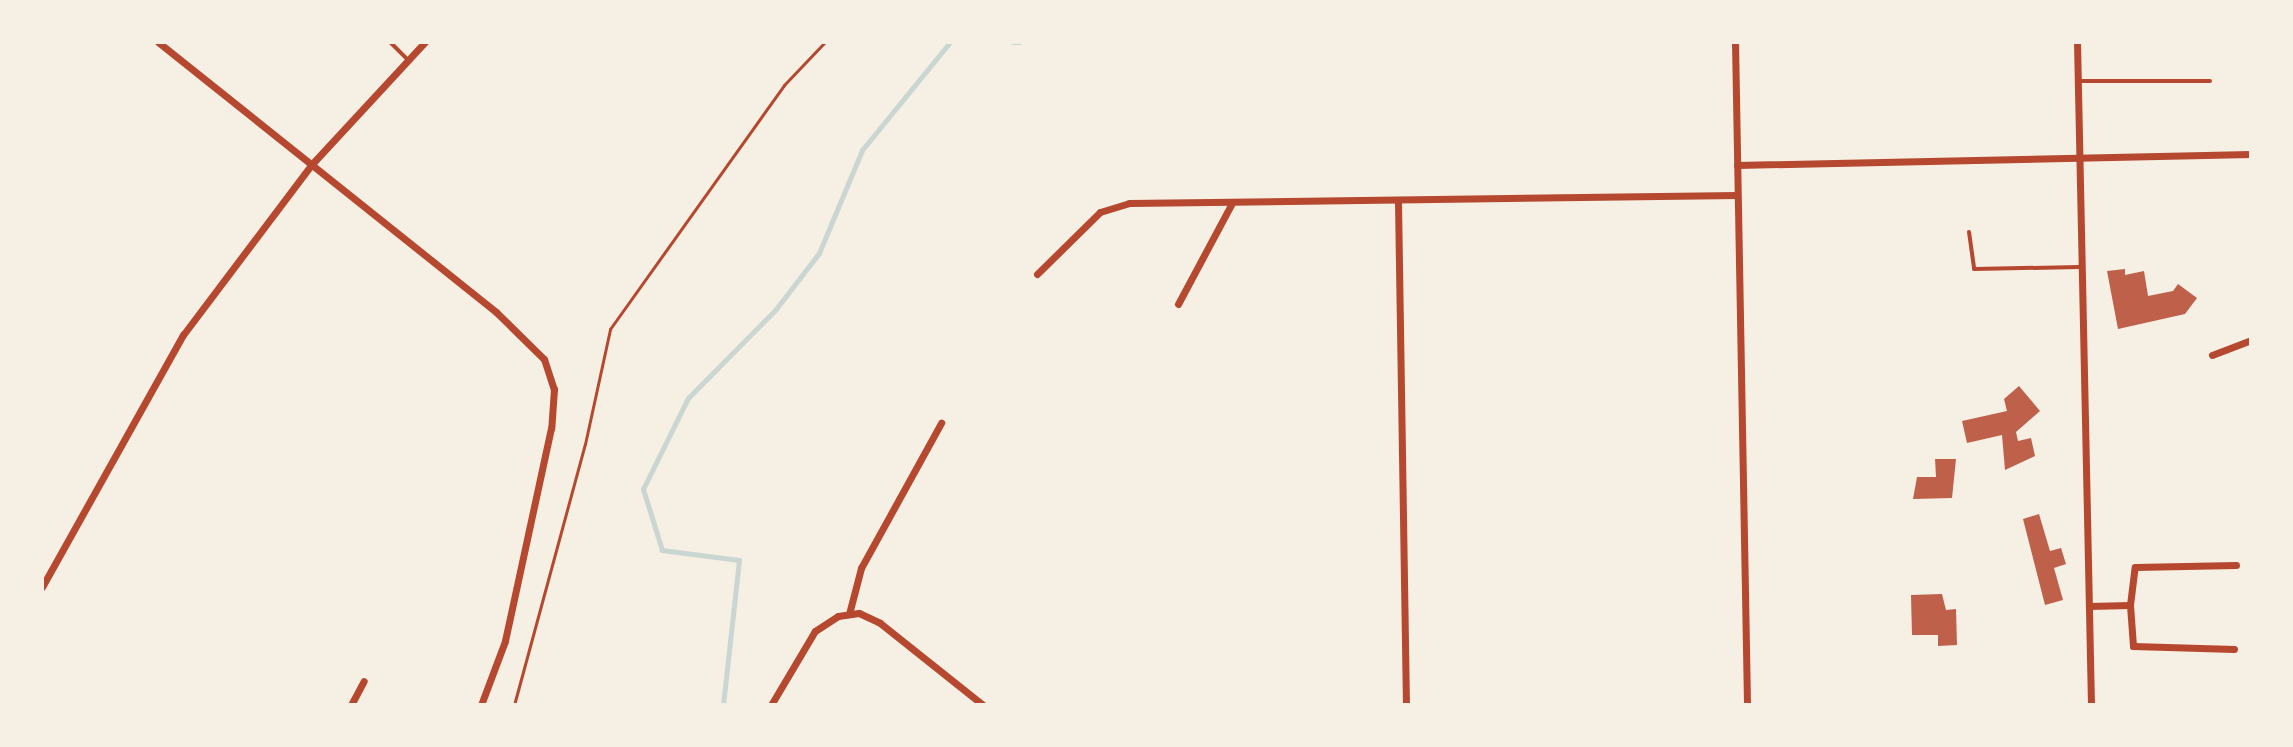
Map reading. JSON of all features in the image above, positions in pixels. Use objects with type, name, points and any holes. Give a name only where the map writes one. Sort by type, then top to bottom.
[{"type":"street","points":[[158,42],[496,312],[544,359],[554,389],[551,428],[505,641],[481,705]]},
{"type":"street","points":[[42,587],[183,335],[312,164],[425,42]]},
{"type":"street","points":[[1735,42],[1747,705]]},
{"type":"street","points":[[2077,42],[2091,705]]},
{"type":"street","points":[[1737,165],[2251,154]]},
{"type":"street","points":[[1037,274],[1086,224],[1113,205],[1342,204],[1737,195]]},
{"type":"street","points":[[1398,202],[1406,705]]},
{"type":"street","points":[[1178,304],[1232,203]]},
{"type":"street","points":[[2212,355],[2251,340]]},
{"type":"street","points":[[849,614],[861,568],[941,423]]},
{"type":"street","points":[[2234,649],[2133,646],[2130,605],[2135,567],[2236,565]]},
{"type":"street","points":[[2089,606],[2130,605]]},
{"type":"street","points":[[771,705],[815,631],[849,614],[880,623],[983,705]]},
{"type":"street","points":[[351,705],[364,681]]},
{"type":"lane","points":[[390,42],[408,60]]},
{"type":"lane","points":[[2078,81],[2210,81]]},
{"type":"lane","points":[[1969,232],[1974,269],[2082,267]]},
{"type":"path","points":[[514,705],[585,444],[610,329],[784,85],[825,42]]},
{"type":"building","points":[[2125,269],[2125,275],[2144,271],[2148,296],[2173,291],[2178,284],[2197,298],[2185,314],[2118,329],[2107,271]]},
{"type":"building","points":[[2019,386],[2040,411],[2016,432],[2018,441],[2031,438],[2035,456],[2005,470],[2002,435],[1967,443],[1962,421],[2007,411],[2004,399]]},
{"type":"building","points":[[1935,459],[1956,459],[1952,498],[1913,499],[1917,477],[1936,477]]},
{"type":"building","points":[[2039,514],[2050,551],[2061,548],[2066,564],[2054,568],[2063,600],[2045,605],[2023,519]]},
{"type":"building","points":[[1942,594],[1946,610],[1956,609],[1957,645],[1938,646],[1938,635],[1912,635],[1911,595]]},
{"type":"waterway","points":[[723,705],[739,560],[662,550],[643,489],[688,398],[776,309],[819,253],[862,150],[950,42]]},
{"type":"waterway","points":[[1013,42],[1019,42]]}]
